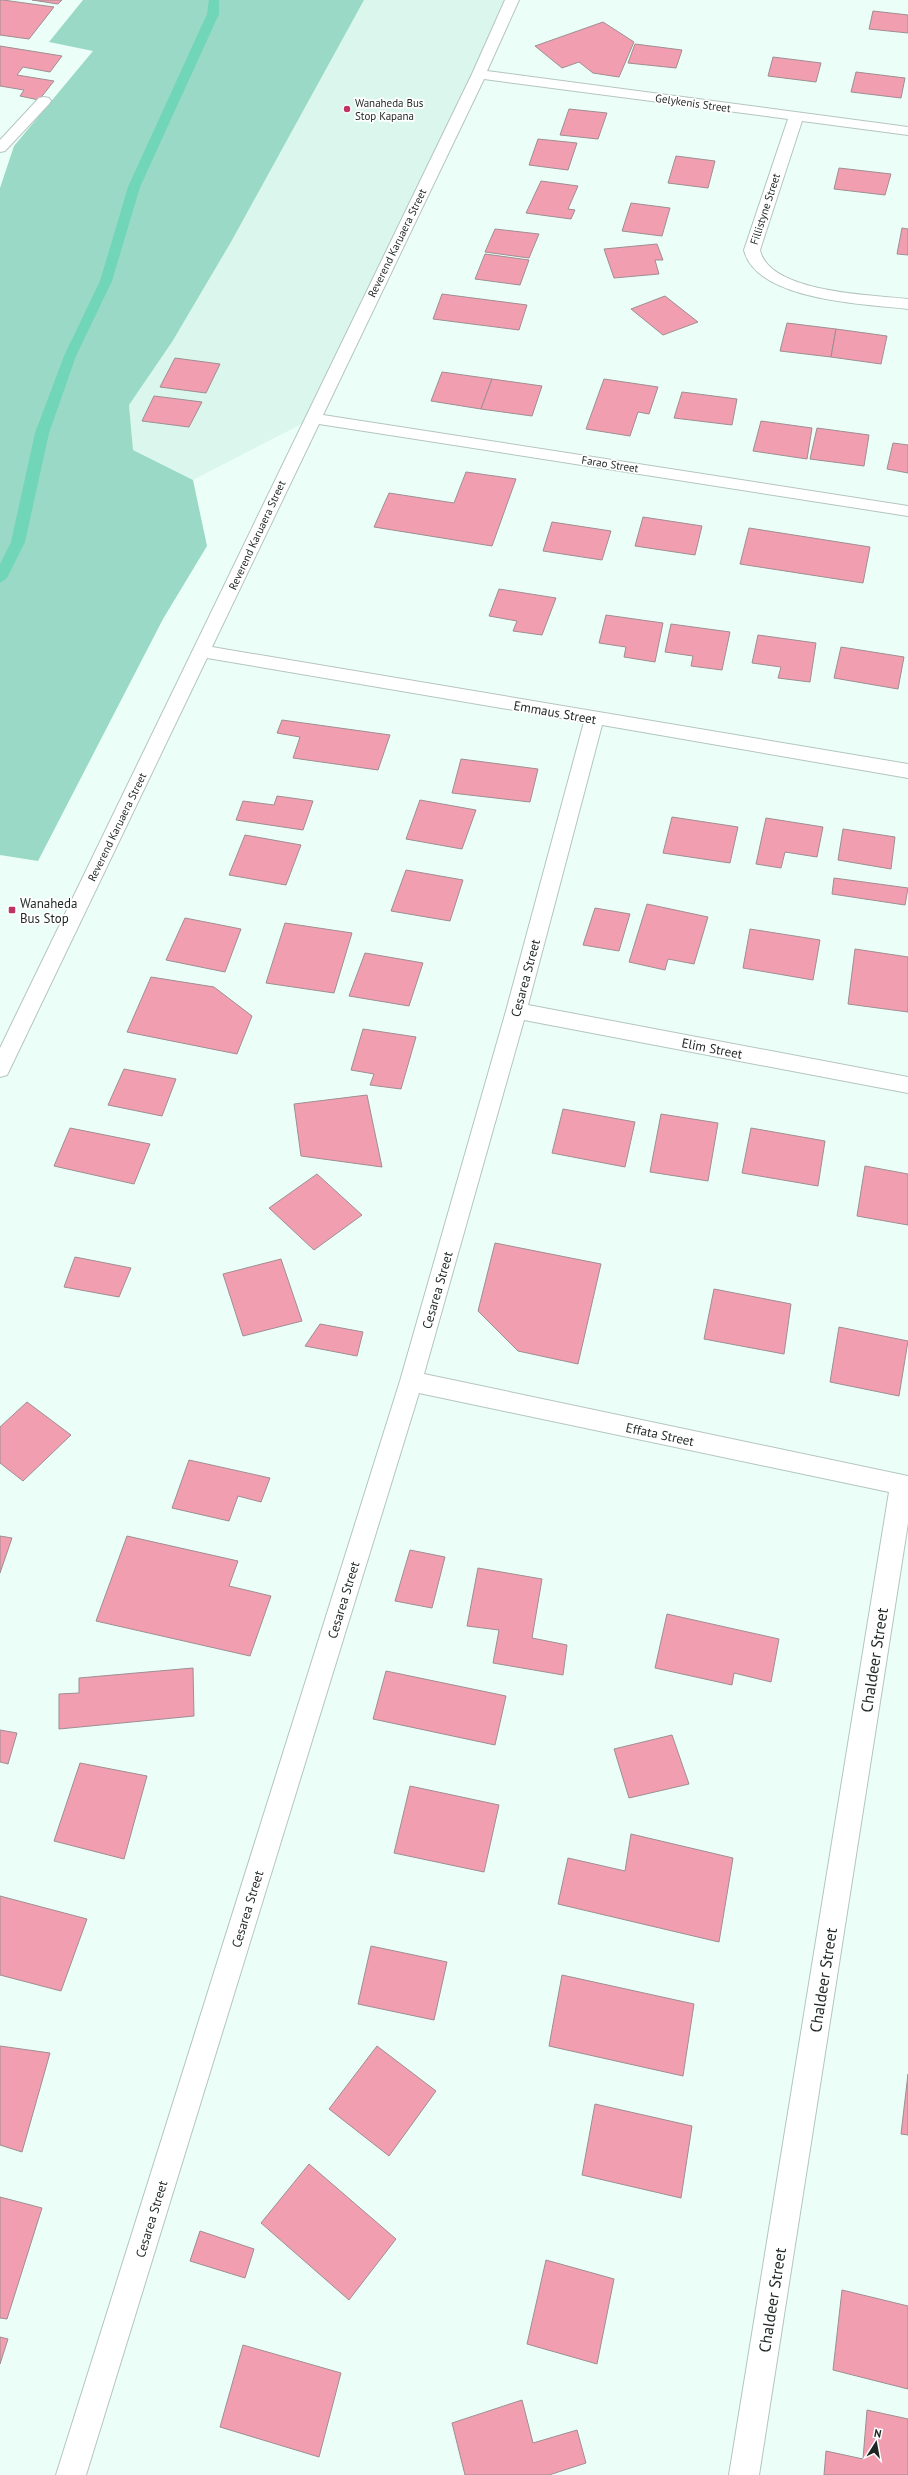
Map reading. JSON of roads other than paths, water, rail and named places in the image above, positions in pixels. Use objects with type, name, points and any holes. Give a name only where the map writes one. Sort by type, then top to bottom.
[{"type":"street","name":"Reverend Karuaera Street","points":[[0,1069],[479,74],[512,0]]},
{"type":"street","name":"Gelykenis Street","points":[[479,74],[908,131]]},
{"type":"street","points":[[0,148],[44,101]]},
{"type":"street","name":"Fillistyne Street","points":[[796,117],[752,250],[757,266],[772,276],[791,285],[817,291],[908,304]]},
{"type":"street","name":"Farao Street","points":[[313,418],[908,510]]},
{"type":"street","name":"Emmaus Street","points":[[202,651],[908,772]]},
{"type":"street","name":"Cesarea Street","points":[[71,2475],[411,1381],[516,1011],[594,719]]},
{"type":"street","name":"Elim Street","points":[[516,1011],[908,1085]]},
{"type":"street","name":"Effata Street","points":[[411,1381],[905,1485]]},
{"type":"street","name":"Chaldeer Street","points":[[744,2475],[905,1485]]},
{"type":"waterway","points":[[0,578],[18,542],[42,433],[70,356],[106,281],[134,187],[213,14],[214,0]]},
{"type":"place","name":"Wanaheda Bus Stop Kapana","points":[[347,109]]},
{"type":"place","name":"Wanaheda Bus Stop","points":[[12,910]]}]
